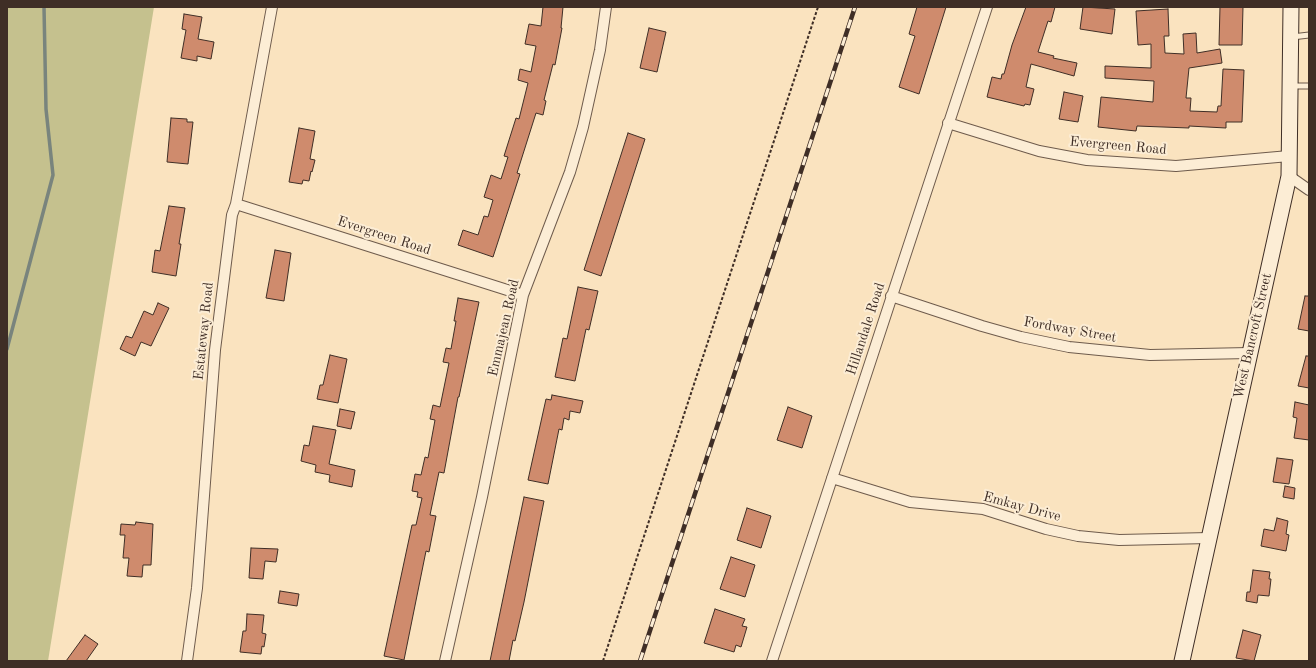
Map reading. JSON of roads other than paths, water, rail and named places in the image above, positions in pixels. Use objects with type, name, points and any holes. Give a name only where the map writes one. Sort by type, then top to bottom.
[{"type":"main road","name":"West Bancroft Street","points":[[1182,661],[1289,176],[1291,7]]},
{"type":"street","name":"Estateway Road","points":[[187,661],[197,588],[215,350],[232,215],[236,204],[272,7]]},
{"type":"street","name":"Emmajean Road","points":[[445,661],[482,497],[523,295],[572,164],[583,127],[598,58],[606,7]]},
{"type":"street","name":"Hillandale Road","points":[[772,661],[987,7]]},
{"type":"street","name":"Evergreen Road","points":[[948,123],[1039,151],[1087,160],[1176,166],[1289,156]]},
{"type":"street","points":[[1289,176],[1309,190]]},
{"type":"street","name":"Evergreen Road","points":[[236,204],[523,295]]},
{"type":"street","name":"Fordway Street","points":[[891,296],[988,328],[1069,347],[1150,355],[1249,353]]},
{"type":"street","name":"Emkay Drive","points":[[832,478],[910,502],[983,509],[1046,529],[1078,536],[1119,540],[1209,538]]},
{"type":"lane","points":[[1291,37],[1309,35]]},
{"type":"lane","points":[[1290,86],[1309,86]]},
{"type":"waterway","points":[[7,349],[53,175],[46,109],[44,7]]},
{"type":"railway","points":[[640,661],[855,7]]}]
